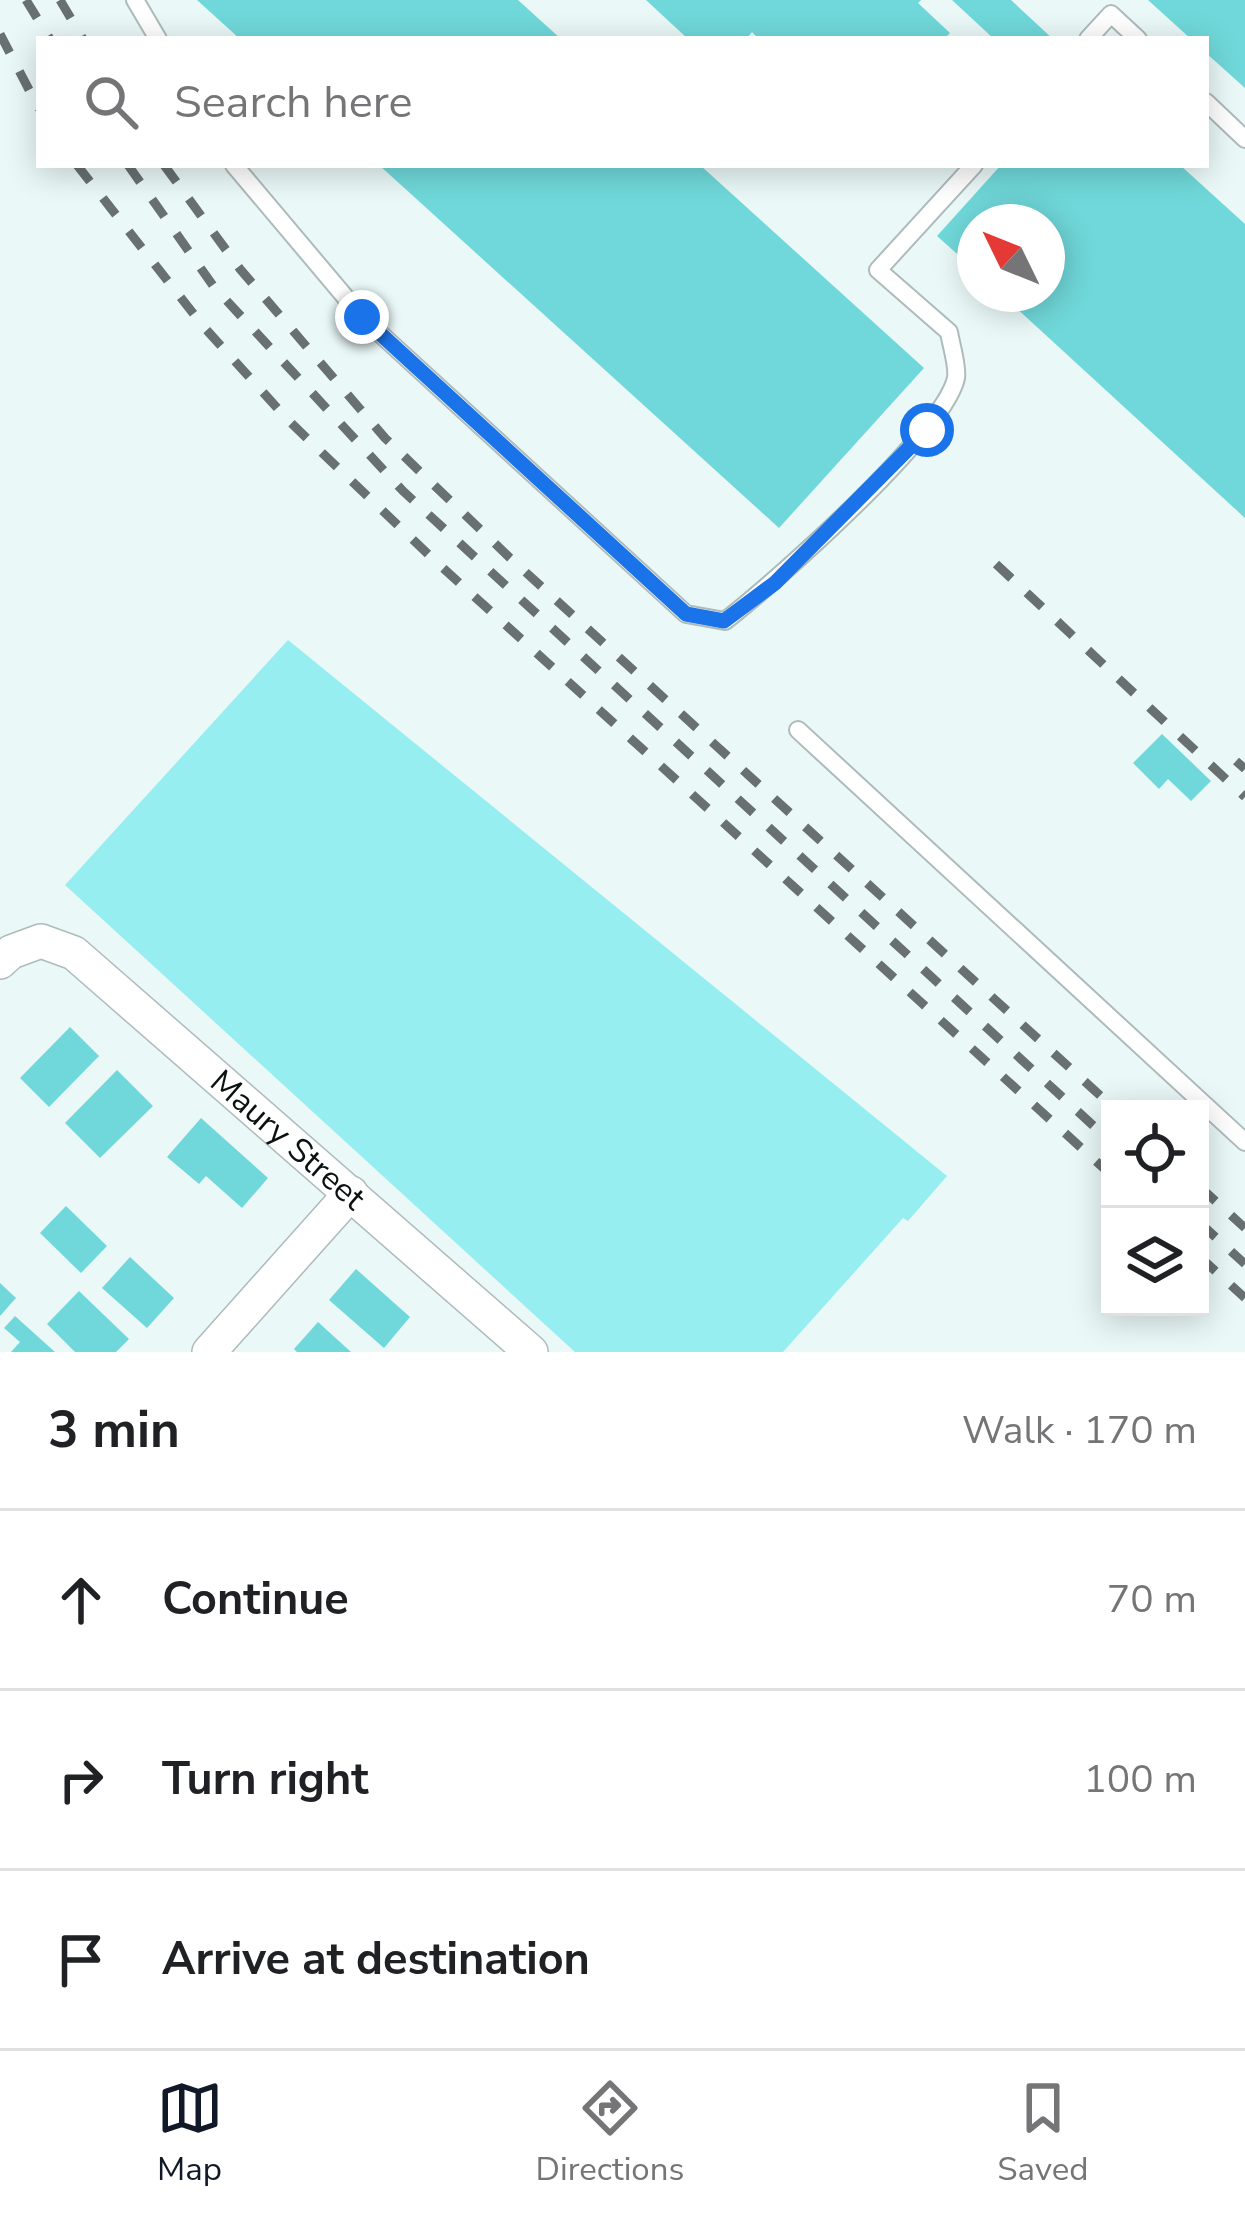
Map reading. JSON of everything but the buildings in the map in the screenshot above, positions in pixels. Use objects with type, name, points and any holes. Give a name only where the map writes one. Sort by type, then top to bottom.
[{"type":"street","name":"Maury Street","points":[[0,962],[11,952],[40,941],[74,953],[531,1352]]},
{"type":"street","points":[[209,1352],[351,1193]]},
{"type":"lane","points":[[135,0],[156,36]]},
{"type":"lane","points":[[1090,36],[1105,7],[1135,36]]},
{"type":"lane","points":[[1209,105],[1245,139]]},
{"type":"lane","points":[[237,168],[362,317],[686,614],[724,621],[775,583],[927,430],[956,377],[950,332],[878,270],[971,168]]},
{"type":"lane","points":[[798,730],[1245,1142]]},
{"type":"shaded area","points":[[288,640],[947,1176],[783,1352],[575,1352],[65,885]]},
{"type":"railway","points":[[26,0],[48,36]]},
{"type":"railway","points":[[60,0],[81,36]]},
{"type":"railway","points":[[0,34],[36,103]]},
{"type":"railway","points":[[79,168],[203,326],[289,421],[432,558],[1101,1166]]},
{"type":"railway","points":[[130,168],[214,287],[403,491],[1101,1133]]},
{"type":"railway","points":[[166,168],[240,269],[385,438],[510,558],[1105,1100]]},
{"type":"railway","points":[[996,564],[1245,797]]},
{"type":"railway","points":[[1236,761],[1245,769]]},
{"type":"railway","points":[[1209,1195],[1245,1228]]},
{"type":"railway","points":[[1209,1231],[1245,1264]]},
{"type":"railway","points":[[1209,1265],[1245,1298]]},
{"type":"route","points":[[362,317],[686,614],[724,621],[775,583],[927,430]]}]
